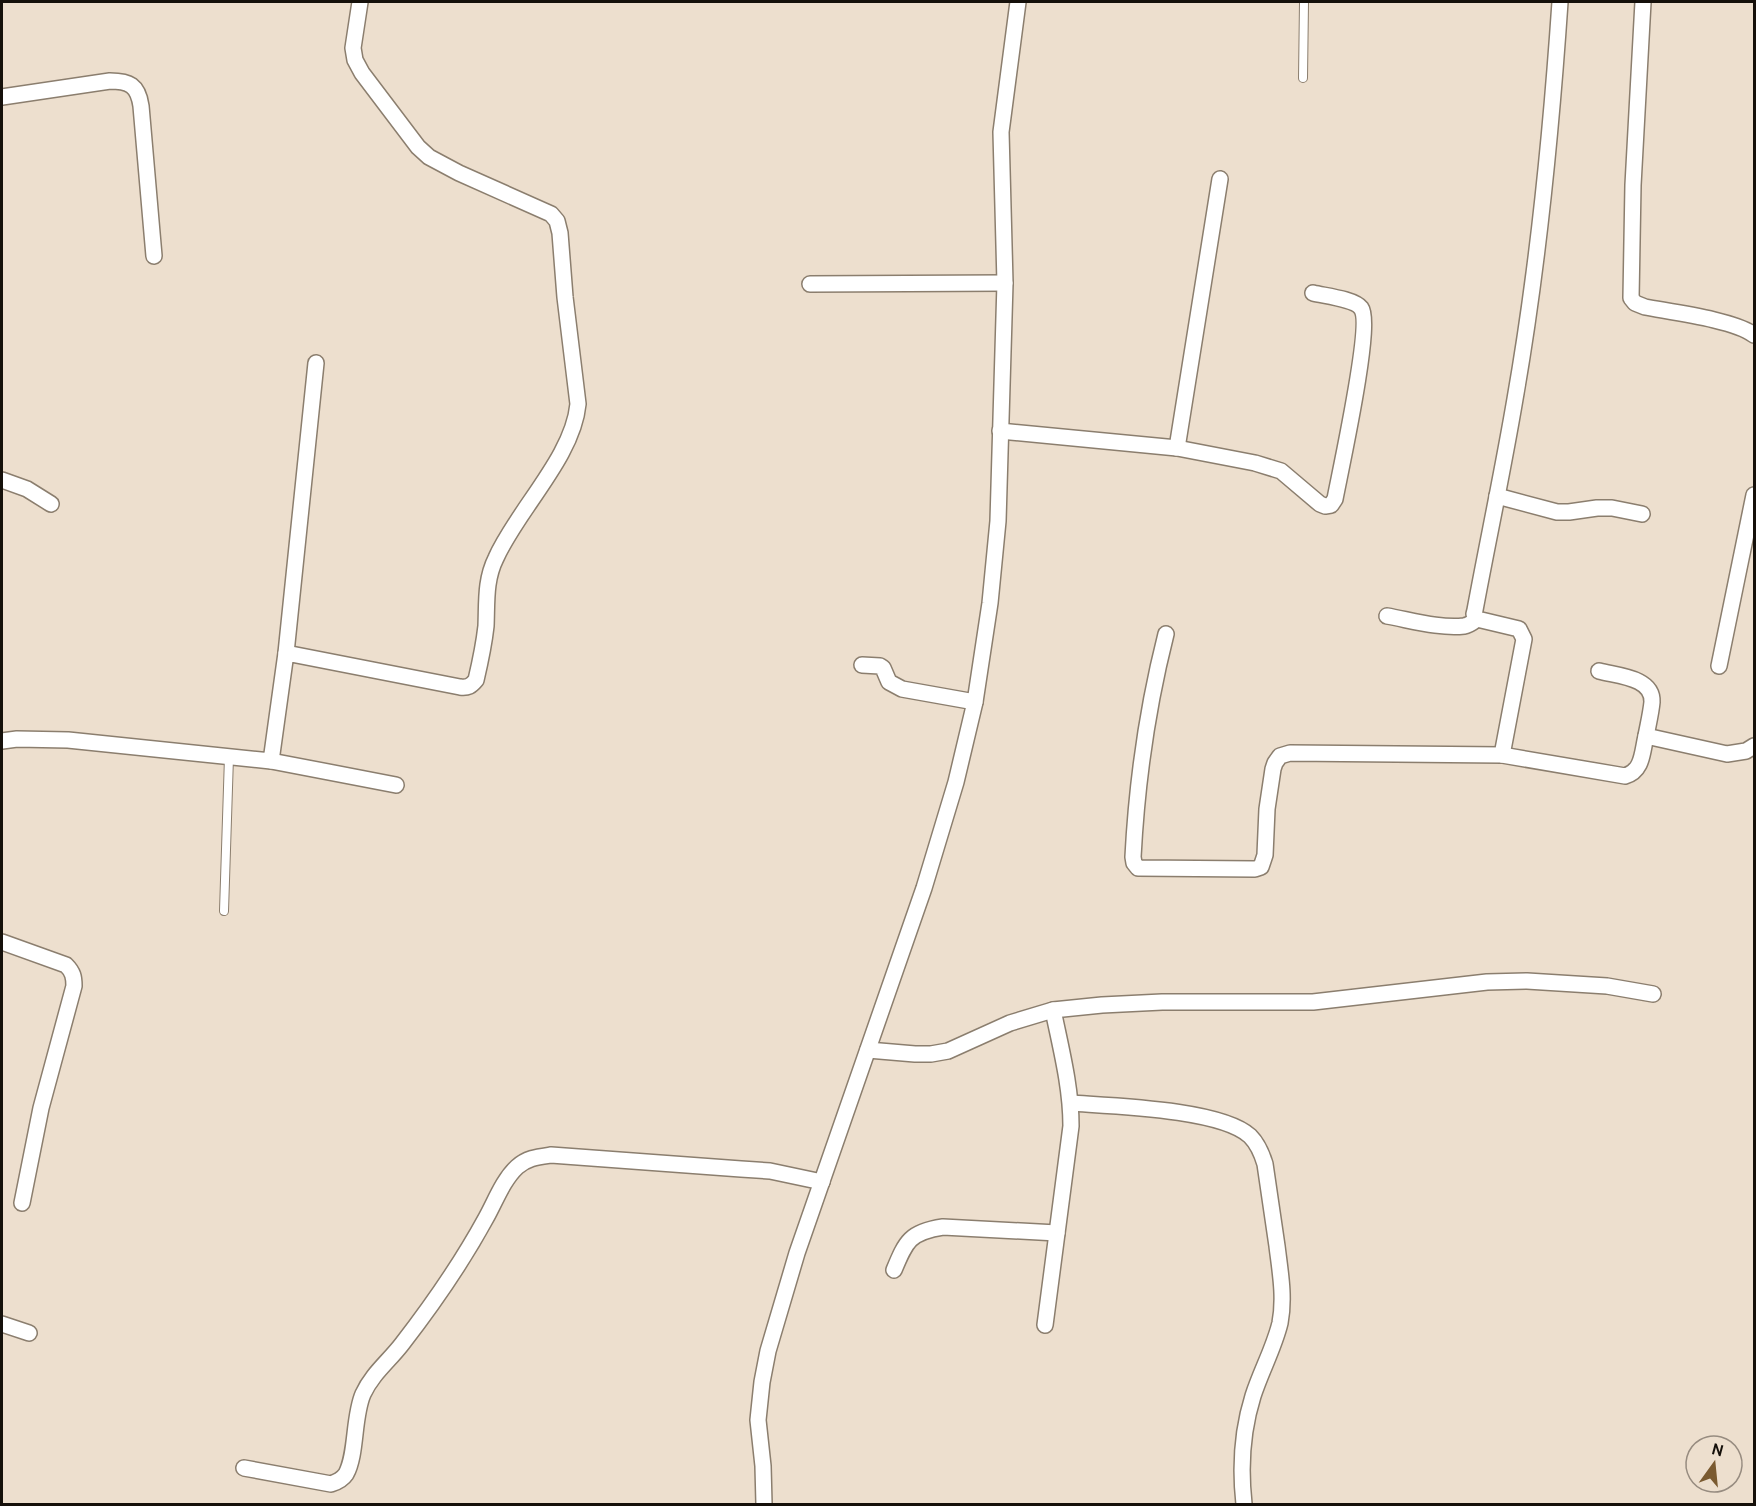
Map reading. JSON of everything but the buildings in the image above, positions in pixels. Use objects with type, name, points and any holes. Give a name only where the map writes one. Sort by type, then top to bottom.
[{"type":"street","points":[[286,653],[460,687],[472,685],[476,680],[486,627],[489,579],[495,559],[570,437],[578,404],[557,221],[542,209],[429,158],[418,147],[355,60],[353,48],[360,2]]},
{"type":"street","points":[[764,1504],[758,1420],[768,1351],[822,1182],[924,888],[956,782],[975,702],[990,603],[998,521],[1005,283],[1001,132],[1018,2]]},
{"type":"street","points":[[1502,755],[1524,639],[1519,629],[1477,619],[1474,614],[1515,400],[1533,279],[1546,174],[1560,2]]},
{"type":"street","points":[[1643,2],[1633,184],[1631,298],[1635,303],[1645,307],[1737,326],[1755,335]]},
{"type":"street","points":[[2,97],[110,81],[123,81],[133,86],[140,94],[154,256]]},
{"type":"street","points":[[1177,448],[1220,179]]},
{"type":"street","points":[[810,284],[1005,283]]},
{"type":"street","points":[[1000,431],[1177,448],[1269,466],[1281,471],[1320,504],[1331,506],[1335,499],[1347,444],[1365,319],[1359,305],[1313,293]]},
{"type":"street","points":[[271,761],[286,653],[316,363]]},
{"type":"street","points":[[2,480],[27,489],[51,504]]},
{"type":"street","points":[[1719,666],[1755,495]]},
{"type":"street","points":[[1497,496],[1557,512],[1569,513],[1604,508],[1642,514]]},
{"type":"street","points":[[1387,616],[1436,625],[1464,626],[1477,619]]},
{"type":"street","points":[[1167,634],[1154,682],[1138,782],[1133,857],[1134,864],[1138,868],[1255,869],[1261,867],[1265,855],[1272,770],[1280,756],[1290,753],[1502,755],[1625,776],[1632,774],[1637,770],[1646,736],[1652,702],[1649,689],[1638,681],[1599,671]]},
{"type":"street","points":[[862,665],[880,666],[889,682],[902,689],[975,702]]},
{"type":"street","points":[[1646,736],[1727,754],[1746,751],[1755,746]]},
{"type":"street","points":[[2,741],[68,740],[271,761],[396,785]]},
{"type":"street","points":[[2,942],[66,965],[75,977],[41,1108],[22,1203]]},
{"type":"street","points":[[868,1050],[915,1054],[939,1052],[1010,1023],[1053,1010],[1102,1005],[1162,1002],[1313,1002],[1487,982],[1527,981],[1607,986],[1653,994]]},
{"type":"street","points":[[1046,1326],[1071,1126],[1071,1102],[1053,1010]]},
{"type":"street","points":[[1071,1102],[1170,1111],[1210,1119],[1239,1128],[1251,1136],[1260,1148],[1265,1164],[1282,1299],[1280,1322],[1253,1396],[1246,1423],[1242,1470],[1244,1504]]},
{"type":"street","points":[[244,1468],[331,1484],[340,1481],[350,1462],[362,1397],[369,1382],[402,1345],[440,1292],[471,1246],[516,1168],[530,1158],[550,1155],[770,1171],[822,1182]]},
{"type":"street","points":[[894,1270],[904,1247],[914,1236],[928,1229],[943,1227],[1057,1233]]},
{"type":"street","points":[[2,1324],[29,1333]]},
{"type":"lane","points":[[1303,78],[1304,2]]},
{"type":"lane","points":[[224,911],[229,757]]}]
